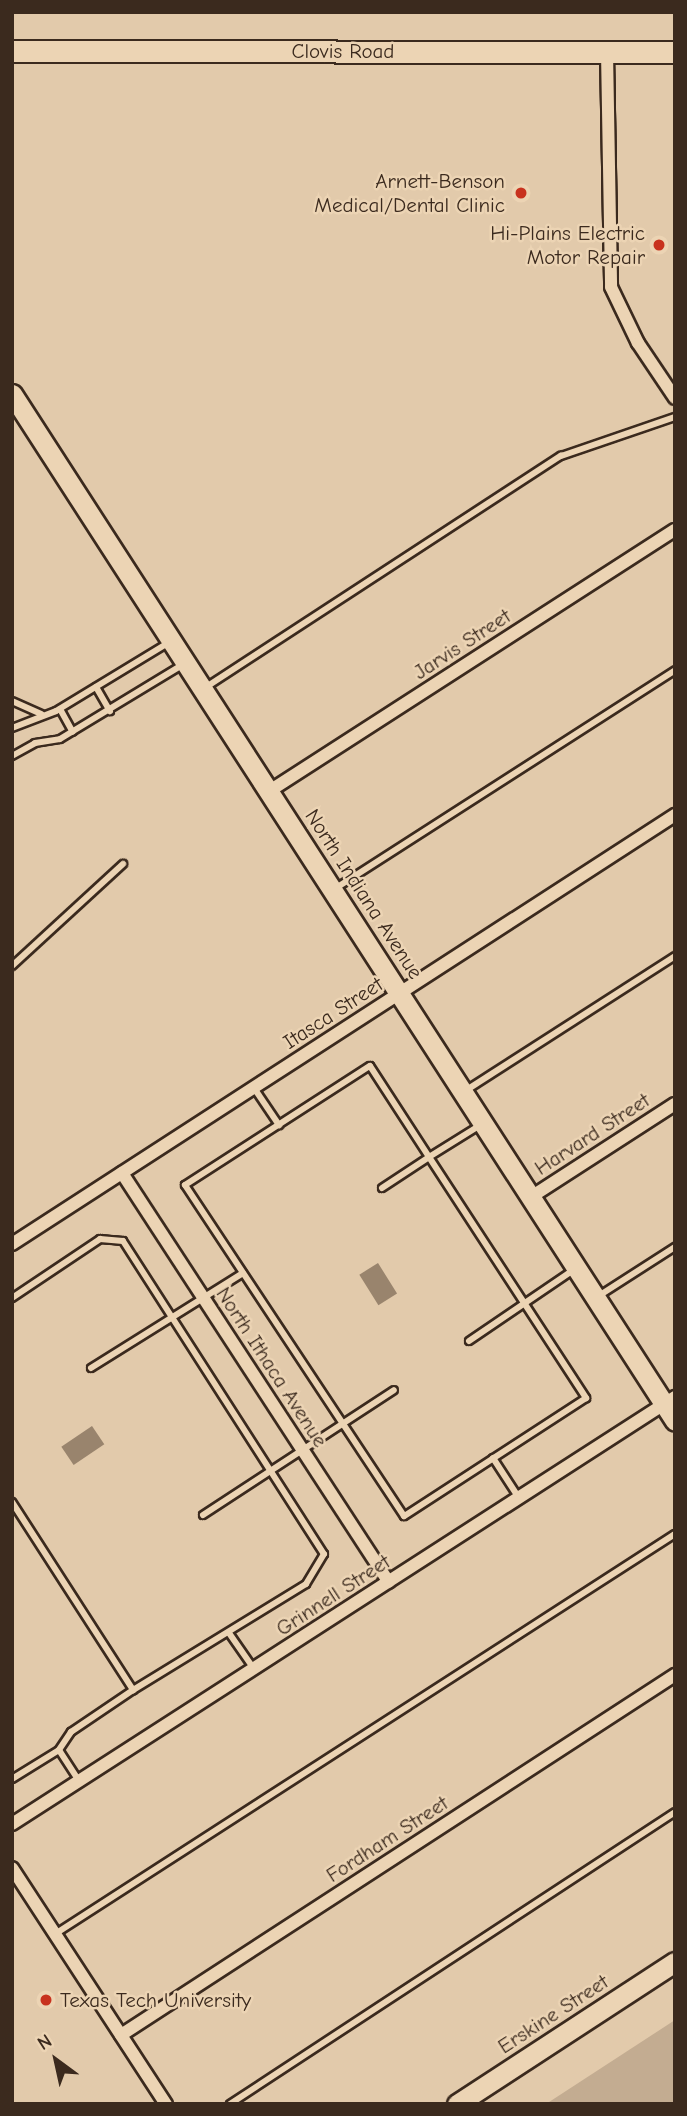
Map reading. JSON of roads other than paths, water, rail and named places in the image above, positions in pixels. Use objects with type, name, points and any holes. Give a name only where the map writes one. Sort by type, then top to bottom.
[{"type":"highway","name":"Clovis Road","points":[[12,51],[675,52]]},
{"type":"main road","name":"North Indiana Avenue","points":[[12,394],[271,790],[576,1268],[669,1400],[675,1421]]},
{"type":"main road","name":"Erskine Street","points":[[457,2104],[675,1962]]},
{"type":"street","points":[[607,52],[611,286],[633,333],[675,398]]},
{"type":"street","name":"Jarvis Street","points":[[271,790],[675,530]]},
{"type":"street","name":"Itasca Street","points":[[12,1244],[675,815]]},
{"type":"street","name":"Harvard Street","points":[[531,1197],[675,1104]]},
{"type":"street","name":"North Ithaca Avenue","points":[[122,1173],[389,1582]]},
{"type":"street","name":"Grinnell Street","points":[[12,1824],[669,1400]]},
{"type":"street","name":"Fordham Street","points":[[121,2035],[675,1675]]},
{"type":"street","points":[[12,1868],[166,2104]]},
{"type":"lane","points":[[204,688],[561,456],[675,417]]},
{"type":"lane","points":[[12,728],[60,709],[173,640]]},
{"type":"lane","points":[[12,756],[73,732],[187,662]]},
{"type":"lane","points":[[334,890],[675,670]]},
{"type":"lane","points":[[96,687],[110,711]]},
{"type":"lane","points":[[12,701],[43,715]]},
{"type":"lane","points":[[60,709],[73,732]]},
{"type":"lane","points":[[12,747],[19,752]]},
{"type":"lane","points":[[12,966],[123,864]]},
{"type":"lane","points":[[464,1092],[675,956]]},
{"type":"lane","points":[[370,1066],[586,1398],[404,1516],[185,1185],[279,1125],[370,1066]]},
{"type":"lane","points":[[254,1088],[279,1125]]},
{"type":"lane","points":[[382,1188],[483,1123]]},
{"type":"lane","points":[[12,1298],[100,1239],[123,1241],[324,1554],[306,1584],[134,1690],[71,1732],[59,1750],[12,1779]]},
{"type":"lane","points":[[596,1298],[675,1247]]},
{"type":"lane","points":[[469,1340],[576,1268]]},
{"type":"lane","points":[[91,1368],[243,1273]]},
{"type":"lane","points":[[203,1515],[394,1390]]},
{"type":"lane","points":[[493,1458],[519,1498]]},
{"type":"lane","points":[[12,1502],[134,1690]]},
{"type":"lane","points":[[55,1934],[675,1534]]},
{"type":"lane","points":[[229,1633],[254,1669]]},
{"type":"lane","points":[[59,1750],[79,1781]]},
{"type":"lane","points":[[230,2104],[675,1812]]},
{"type":"place","name":"Arnett-Benson Medical/Dental Clinic","points":[[521,193]]},
{"type":"place","name":"Hi-Plains Electric Motor Repair","points":[[659,245]]},
{"type":"place","name":"Texas Tech University","points":[[46,2000]]}]
